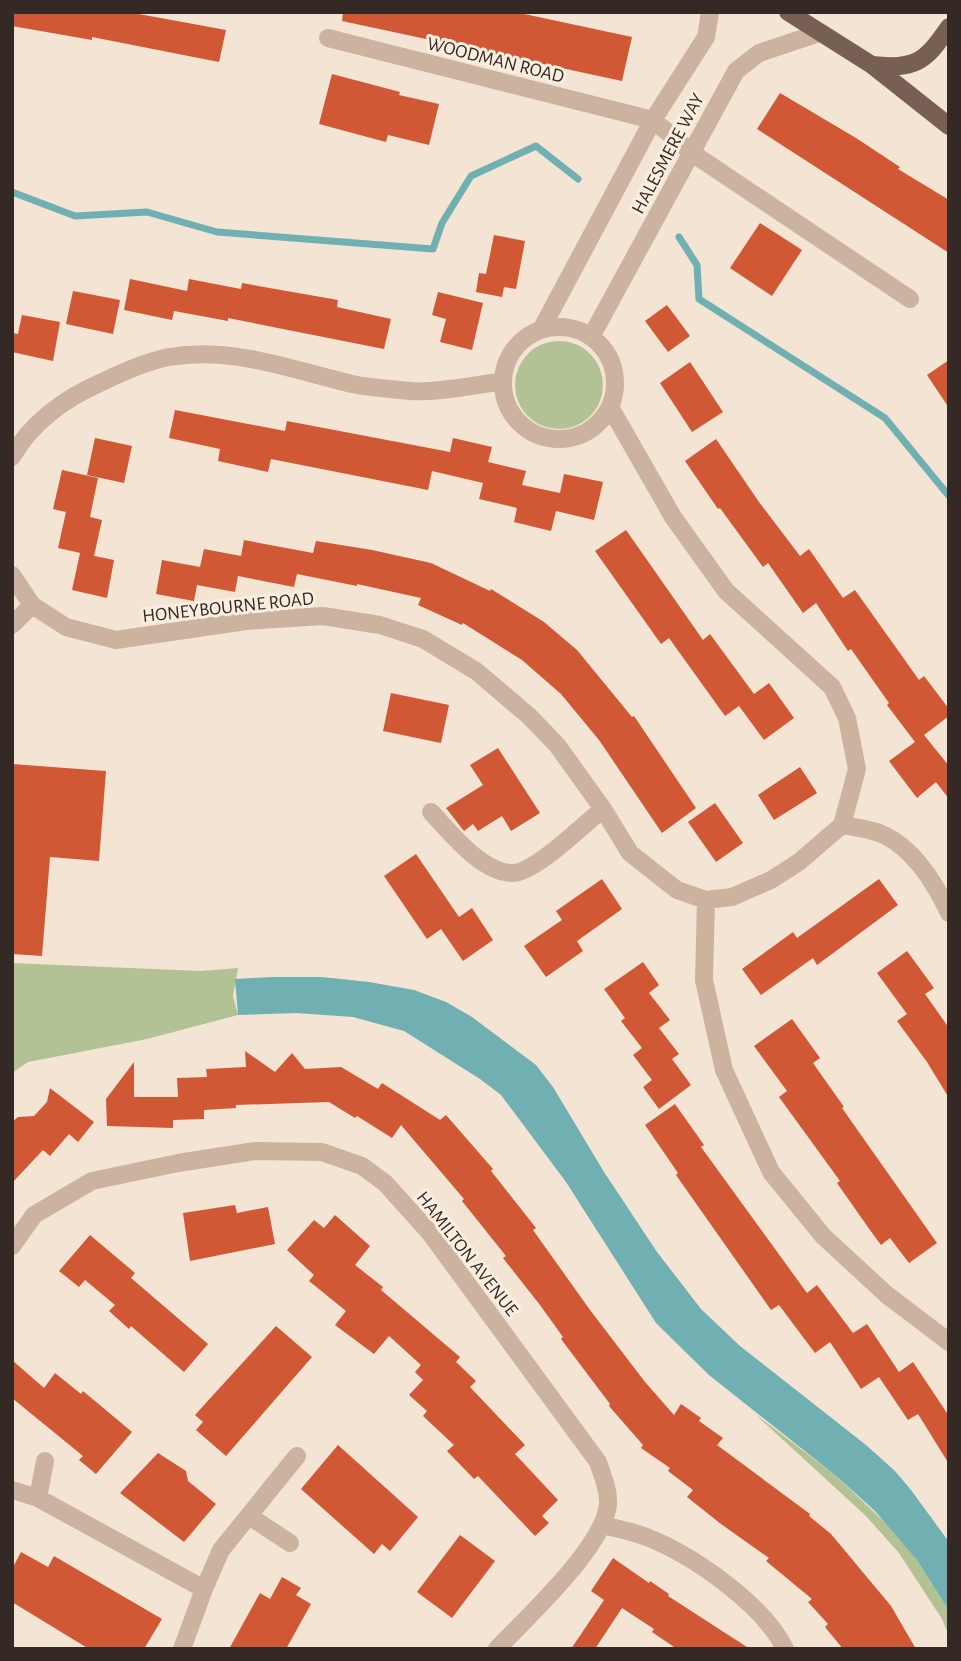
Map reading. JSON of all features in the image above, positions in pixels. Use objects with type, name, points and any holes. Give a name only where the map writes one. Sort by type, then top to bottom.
[{"type":"main road","points":[[788,12],[872,65],[949,126]]},
{"type":"main road","points":[[872,65],[892,67],[918,62],[932,52],[949,27]]},
{"type":"street","name":"HALESMERE WAY","points":[[542,328],[653,120],[706,37],[710,12]]},
{"type":"street","name":"HALESMERE WAY","points":[[591,337],[736,71],[759,53],[819,33]]},
{"type":"street","name":"WOODMAN ROAD","points":[[328,38],[653,120]]},
{"type":"street","points":[[653,120],[692,153],[909,299]]},
{"type":"street","points":[[558,324],[569,326],[591,337],[601,346],[613,366],[615,389],[610,407],[597,424],[572,438],[555,439],[538,435],[512,415],[502,397],[500,382],[503,369],[518,345],[542,328],[558,324]]},
{"type":"street","points":[[15,445],[81,391],[142,364],[171,357],[199,355],[262,360],[355,384],[414,391],[500,382]]},
{"type":"street","points":[[610,407],[673,517],[726,591],[832,687],[847,718],[857,769],[842,825],[799,862],[771,880],[732,897],[706,900],[704,980],[724,1070],[771,1172],[823,1236],[887,1296],[949,1342]]},
{"type":"street","name":"HONEYBOURNE ROAD","points":[[12,575],[32,605],[65,627],[116,640],[246,621],[323,616],[380,625],[423,639],[476,670],[529,716],[557,745],[603,809],[630,853],[677,890],[706,900]]},
{"type":"street","points":[[12,625],[32,605]]},
{"type":"street","points":[[431,812],[459,842],[486,865],[511,873],[531,868],[603,809]]},
{"type":"street","points":[[842,825],[885,835],[912,856],[939,892],[949,914]]},
{"type":"street","name":"HAMILTON AVENUE","points":[[12,1246],[34,1215],[92,1181],[178,1163],[255,1151],[322,1152],[362,1166],[385,1184],[430,1233],[598,1462],[608,1490],[603,1525],[584,1554],[498,1649]]},
{"type":"street","points":[[183,1649],[221,1550],[297,1456]]},
{"type":"street","points":[[38,1498],[46,1461]]},
{"type":"street","points":[[12,1489],[38,1498],[204,1589]]},
{"type":"street","points":[[249,1516],[290,1543]]},
{"type":"street","points":[[603,1525],[647,1537],[706,1569],[759,1612],[785,1649]]},
{"type":"green space","points":[[559,341],[576,345],[590,354],[599,368],[603,385],[599,402],[590,416],[576,425],[559,429],[542,425],[528,416],[519,402],[515,385],[519,368],[528,354],[542,345]]},
{"type":"green space","points":[[12,963],[201,971],[238,968],[233,996],[238,1015],[147,1039],[28,1062],[12,1073]]},
{"type":"green space","points":[[755,1414],[835,1475],[895,1532],[917,1560],[949,1611],[949,1636],[942,1619],[899,1553],[866,1516]]},
{"type":"water","points":[[322,977],[414,990],[446,1002],[472,1017],[536,1065],[553,1087],[604,1172],[657,1252],[701,1309],[740,1346],[866,1445],[895,1471],[911,1490],[949,1542],[949,1611],[917,1560],[875,1511],[835,1475],[709,1375],[656,1323],[566,1182],[501,1095],[404,1031],[353,1017],[296,1013],[238,1015],[235,979]]},
{"type":"building","points":[[12,12],[128,12],[226,30],[219,62],[92,37],[92,40],[12,26]]},
{"type":"building","points":[[343,12],[515,12],[632,37],[622,81],[342,21]]},
{"type":"building","points":[[332,74],[400,92],[399,95],[439,104],[429,145],[388,135],[386,142],[319,124]]},
{"type":"building","points":[[780,93],[856,138],[900,167],[898,169],[949,200],[949,253],[757,129]]},
{"type":"building","points":[[760,223],[802,250],[772,296],[730,268]]},
{"type":"building","points":[[494,235],[525,241],[516,289],[504,287],[502,297],[476,292],[479,273],[486,274]]},
{"type":"building","points":[[130,279],[187,291],[189,279],[241,289],[242,283],[338,300],[337,307],[391,319],[384,349],[228,318],[228,321],[174,311],[172,320],[124,310]]},
{"type":"building","points":[[73,291],[120,300],[113,334],[66,324]]},
{"type":"building","points":[[438,292],[483,303],[472,350],[440,342],[446,319],[432,315]]},
{"type":"building","points":[[667,305],[690,336],[668,352],[645,321]]},
{"type":"building","points":[[22,315],[60,322],[53,361],[12,352],[12,333],[18,334]]},
{"type":"building","points":[[949,360],[949,408],[927,375]]},
{"type":"building","points":[[690,362],[723,412],[692,432],[660,383]]},
{"type":"building","points":[[175,410],[285,431],[287,421],[450,452],[453,438],[492,447],[488,462],[526,471],[522,485],[560,493],[564,474],[603,482],[594,520],[556,511],[551,531],[514,522],[517,508],[479,499],[483,483],[432,471],[428,490],[271,459],[268,472],[218,461],[220,449],[169,438]]},
{"type":"building","points":[[95,438],[132,446],[124,483],[87,475]]},
{"type":"building","points":[[716,439],[800,556],[809,549],[843,598],[855,590],[919,680],[924,676],[949,709],[949,716],[924,735],[949,766],[949,799],[936,782],[917,798],[889,761],[915,742],[887,705],[889,703],[851,649],[848,651],[816,603],[803,613],[768,563],[763,567],[685,461]]},
{"type":"building","points":[[62,470],[98,478],[90,517],[102,520],[94,556],[58,548],[66,512],[53,509]]},
{"type":"building","points":[[626,530],[703,640],[710,634],[754,694],[769,683],[794,718],[764,740],[739,706],[725,716],[669,638],[661,644],[595,551]]},
{"type":"building","points":[[244,540],[313,553],[316,541],[372,550],[431,563],[490,591],[491,589],[544,622],[577,650],[632,717],[634,716],[696,808],[662,833],[599,740],[561,694],[522,660],[463,623],[462,625],[418,605],[421,598],[297,574],[294,587],[238,576],[235,592],[197,585],[194,601],[156,594],[162,560],[200,567],[204,549],[241,556]]},
{"type":"building","points":[[80,553],[114,560],[107,598],[72,590]]},
{"type":"building","points":[[391,693],[449,705],[441,743],[383,731]]},
{"type":"building","points":[[498,748],[540,813],[511,831],[502,816],[478,831],[473,824],[464,831],[446,808],[483,785],[470,765]]},
{"type":"building","points":[[12,764],[106,771],[99,861],[50,857],[42,956],[12,954]]},
{"type":"building","points":[[800,767],[817,793],[774,820],[758,795]]},
{"type":"building","points":[[715,803],[743,843],[716,862],[688,822]]},
{"type":"building","points":[[416,854],[459,917],[472,908],[493,940],[463,961],[441,929],[427,939],[384,876]]},
{"type":"building","points":[[602,879],[622,909],[577,941],[583,951],[546,977],[524,946],[562,920],[556,911]]},
{"type":"building","points":[[879,879],[898,905],[817,965],[813,958],[761,995],[742,969],[793,932],[797,938]]},
{"type":"building","points":[[907,951],[934,988],[925,994],[949,1028],[949,1098],[897,1021],[907,1014],[877,973]]},
{"type":"building","points":[[643,962],[659,985],[649,993],[670,1020],[659,1028],[679,1054],[672,1059],[691,1085],[659,1109],[643,1087],[652,1080],[633,1055],[642,1048],[621,1021],[625,1018],[604,989]]},
{"type":"building","points":[[792,1019],[820,1058],[813,1063],[844,1107],[842,1108],[937,1243],[909,1263],[890,1238],[881,1245],[870,1230],[837,1183],[840,1181],[779,1097],[787,1091],[754,1046]]},
{"type":"building","points":[[245,1051],[275,1072],[292,1053],[305,1069],[341,1067],[378,1089],[382,1083],[440,1120],[446,1115],[493,1169],[491,1171],[536,1228],[533,1230],[590,1310],[674,1415],[681,1404],[701,1418],[699,1421],[723,1438],[717,1445],[810,1514],[809,1516],[831,1534],[891,1606],[916,1649],[843,1649],[825,1627],[828,1624],[808,1602],[812,1599],[766,1561],[769,1558],[687,1497],[693,1490],[668,1471],[670,1468],[641,1448],[643,1445],[609,1406],[561,1339],[563,1337],[503,1258],[506,1256],[462,1201],[464,1199],[401,1125],[392,1138],[329,1102],[236,1105],[236,1108],[204,1110],[204,1119],[173,1120],[173,1128],[107,1126],[106,1099],[134,1062],[134,1097],[178,1097],[177,1078],[207,1077],[206,1069],[246,1067]]},
{"type":"building","points":[[50,1088],[94,1122],[78,1142],[69,1134],[50,1156],[43,1150],[12,1183],[12,1122],[18,1117],[34,1116],[47,1102]]},
{"type":"building","points":[[675,1104],[704,1145],[701,1147],[807,1293],[817,1285],[853,1333],[867,1324],[899,1372],[913,1362],[949,1416],[949,1464],[918,1414],[908,1420],[879,1377],[861,1389],[830,1342],[815,1353],[779,1305],[771,1310],[676,1175],[678,1173],[645,1125]]},
{"type":"building","points":[[235,1205],[237,1213],[268,1207],[275,1244],[190,1261],[183,1213]]},
{"type":"building","points":[[335,1215],[370,1246],[355,1265],[460,1357],[456,1362],[476,1381],[470,1387],[525,1445],[515,1454],[558,1500],[542,1516],[549,1523],[535,1536],[478,1476],[474,1479],[447,1451],[454,1445],[423,1416],[427,1411],[409,1395],[423,1380],[415,1372],[421,1365],[389,1336],[374,1354],[335,1325],[346,1311],[309,1281],[314,1275],[287,1250],[314,1220],[324,1228]]},
{"type":"building","points":[[90,1235],[135,1273],[131,1278],[208,1344],[184,1372],[131,1326],[129,1329],[109,1311],[115,1305],[85,1280],[79,1287],[59,1271]]},
{"type":"building","points":[[276,1326],[312,1357],[226,1456],[196,1430],[203,1422],[195,1415]]},
{"type":"building","points":[[12,1360],[44,1388],[55,1373],[81,1394],[83,1391],[132,1432],[96,1474],[79,1460],[83,1456],[12,1398]]},
{"type":"building","points":[[338,1445],[418,1517],[390,1551],[382,1544],[374,1554],[301,1489]]},
{"type":"building","points":[[158,1453],[186,1471],[188,1481],[216,1504],[184,1542],[120,1493]]},
{"type":"building","points":[[460,1535],[495,1561],[452,1618],[417,1592]]},
{"type":"building","points":[[21,1552],[48,1567],[54,1556],[162,1619],[144,1649],[89,1649],[12,1602],[12,1569]]},
{"type":"building","points":[[613,1558],[750,1649],[677,1649],[652,1632],[654,1629],[622,1608],[595,1649],[571,1649],[604,1600],[591,1591]]},
{"type":"building","points":[[282,1577],[301,1588],[296,1595],[311,1604],[286,1649],[229,1649],[260,1593],[270,1599]]},
{"type":"waterway","points":[[12,192],[75,216],[147,212],[217,232],[433,249],[442,223],[471,176],[536,146],[578,179]]},
{"type":"waterway","points":[[679,237],[697,265],[699,299],[885,418],[949,496]]}]
